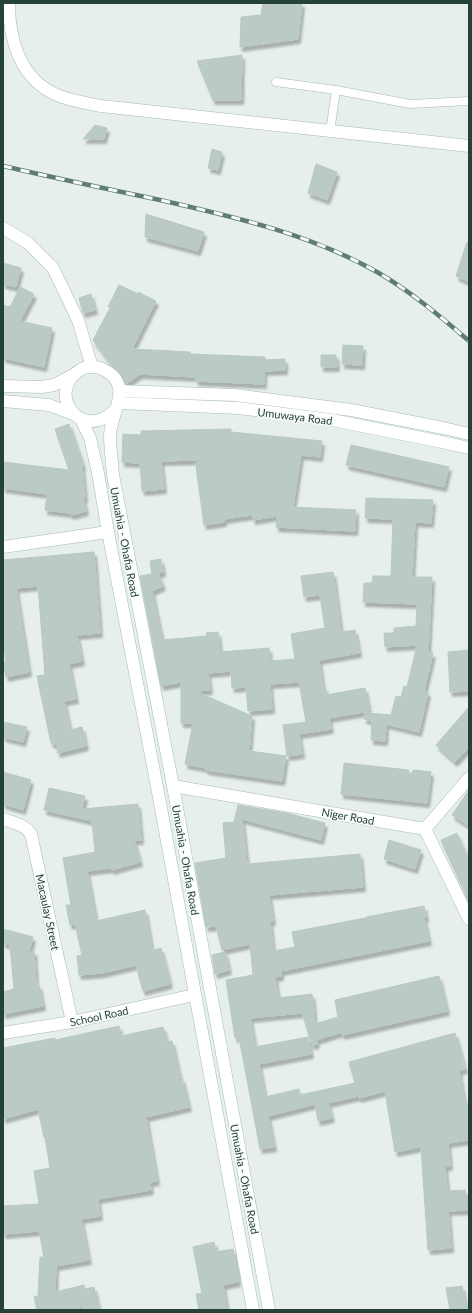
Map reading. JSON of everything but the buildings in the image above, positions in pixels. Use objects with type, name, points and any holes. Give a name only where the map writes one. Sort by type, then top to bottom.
[{"type":"street","points":[[9,3],[12,36],[17,54],[26,70],[39,85],[55,94],[76,102],[330,132],[469,146]]},
{"type":"street","points":[[3,228],[28,243],[53,268],[78,320],[92,367]]},
{"type":"street","points":[[3,386],[42,387],[54,385],[82,369],[92,367],[102,368],[111,373],[117,381],[118,401],[108,417],[100,421],[90,422],[49,405],[3,401]]},
{"type":"street","points":[[74,374],[66,389],[66,398],[68,406],[77,416]]},
{"type":"street","name":"Umuwaya Road","points":[[118,401],[235,395],[351,410],[469,434]]},
{"type":"street","name":"Umuwaya Road","points":[[118,401],[239,408],[332,420],[469,448]]},
{"type":"street","name":"Umuahia - Ohafia Road","points":[[118,401],[110,434],[112,475],[172,786],[269,1310]]},
{"type":"street","name":"Umuahia - Ohafia Road","points":[[77,416],[90,438],[98,472],[253,1310]]},
{"type":"street","points":[[3,547],[108,532]]},
{"type":"street","points":[[469,778],[425,829],[469,919]]},
{"type":"street","name":"Niger Road","points":[[172,786],[425,829]]},
{"type":"street","name":"Macaulay Street","points":[[3,819],[19,824],[26,828],[31,834],[72,1022]]},
{"type":"street","name":"School Road","points":[[3,1033],[72,1022],[194,995]]},
{"type":"lane","points":[[276,82],[336,90],[410,104],[469,101]]},
{"type":"lane","points":[[330,132],[336,90]]},
{"type":"railway","points":[[3,166],[216,213],[299,237],[352,259],[389,279],[424,304],[469,341]]}]
